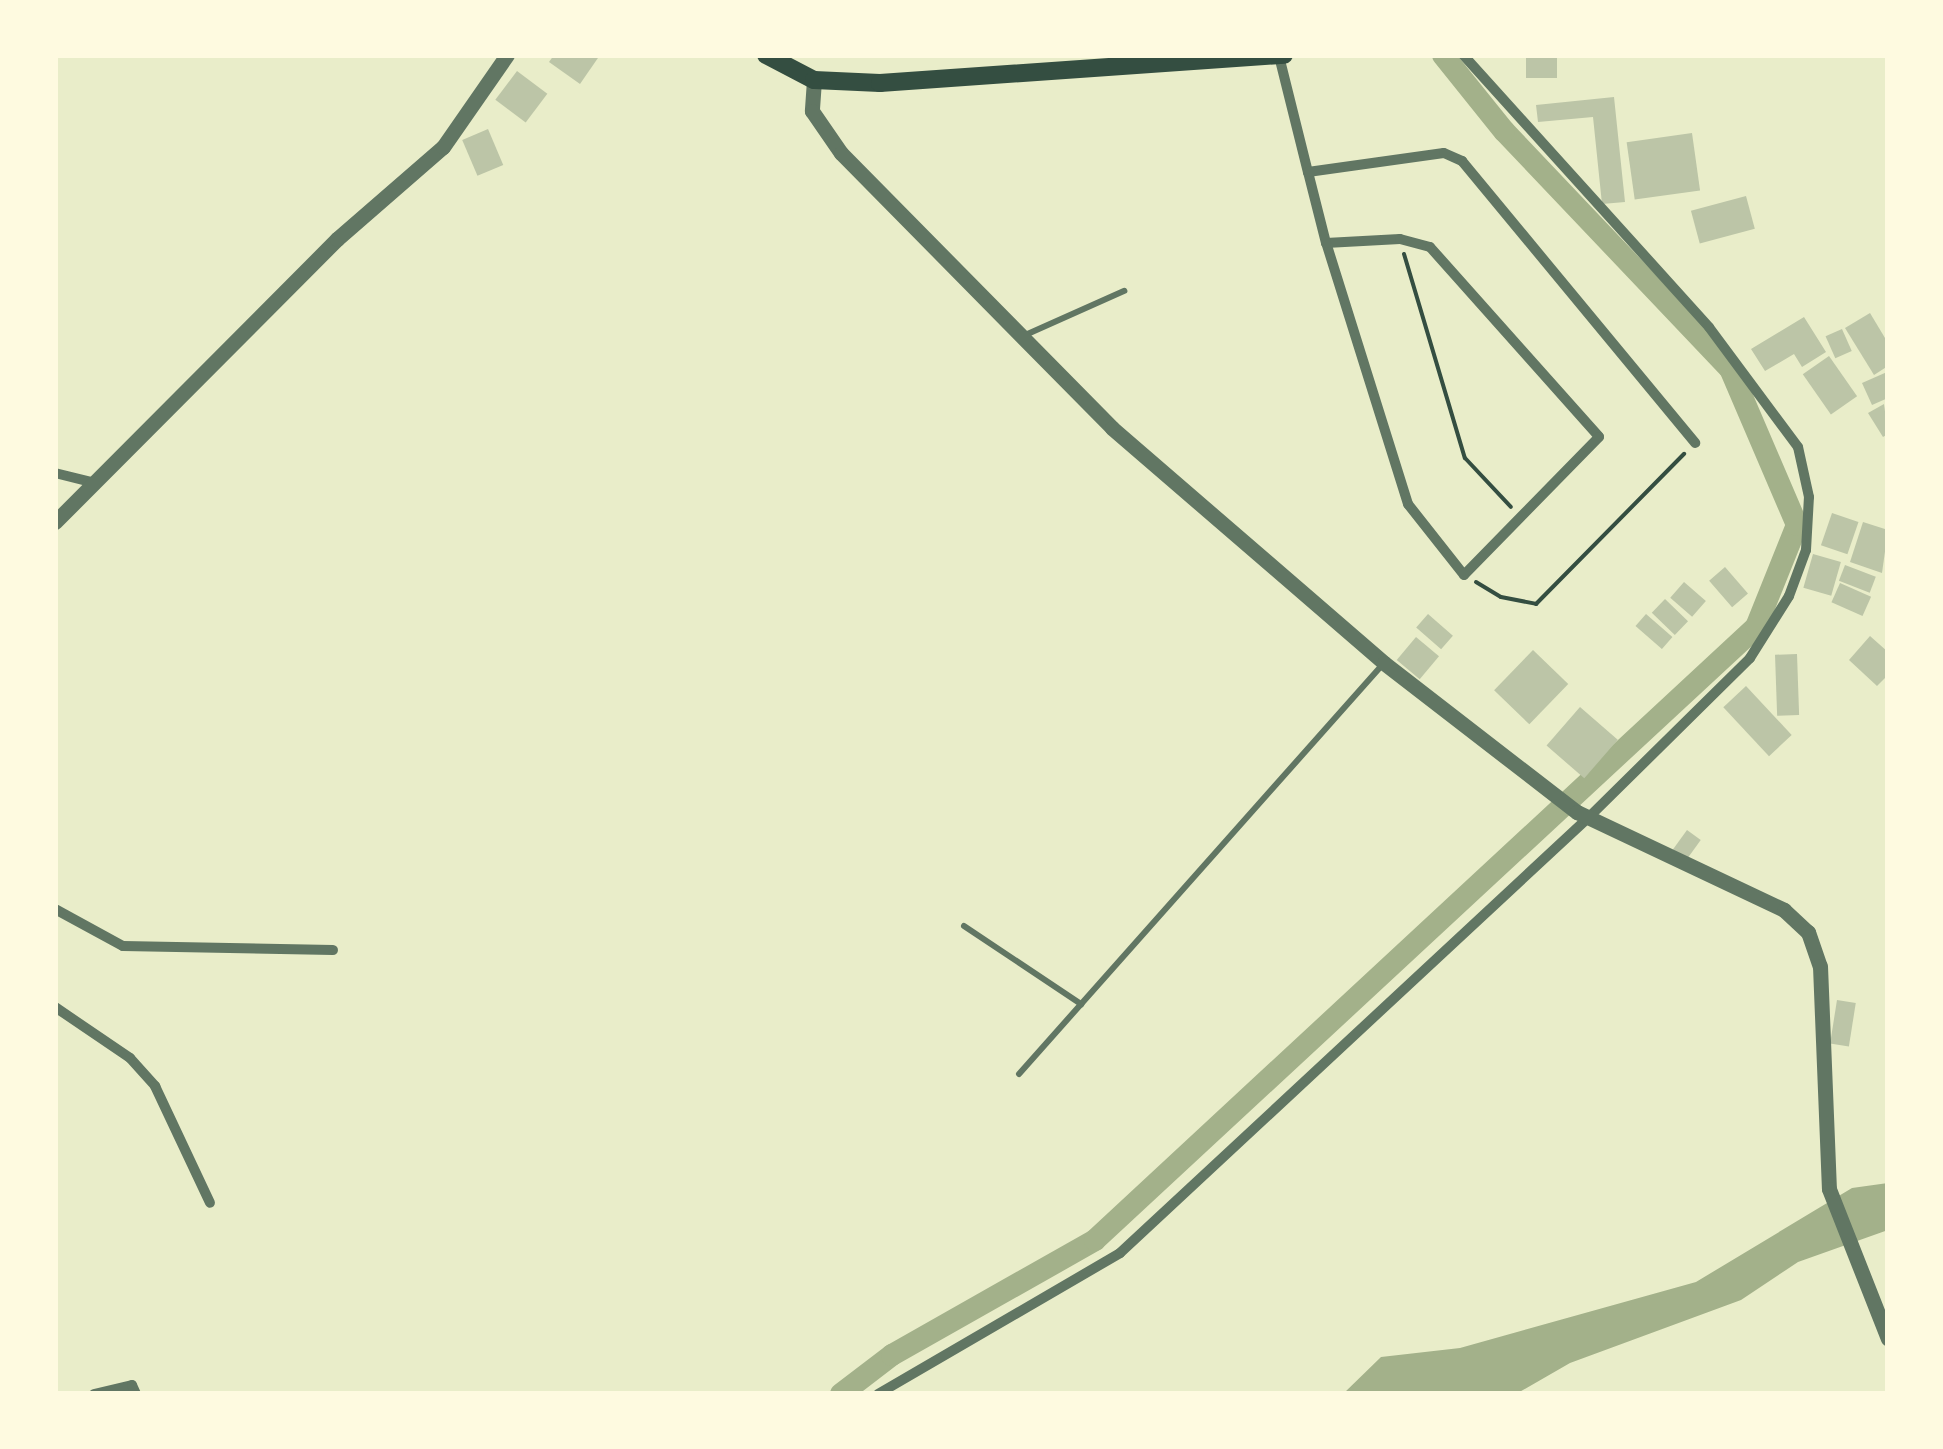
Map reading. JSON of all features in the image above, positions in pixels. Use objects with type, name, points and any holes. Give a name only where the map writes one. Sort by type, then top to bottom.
[{"type":"main road","points":[[766,55],[814,80],[974,78],[1281,55]]},
{"type":"street","points":[[55,522],[337,239],[444,147],[507,55]]},
{"type":"street","points":[[1281,55],[1326,243],[1408,504],[1464,575],[1518,515],[1599,437],[1430,247],[1400,240],[1326,243]]},
{"type":"street","points":[[878,1394],[1120,1253],[1750,658],[1795,581],[1806,550],[1809,497],[1798,447],[1766,397],[1463,55]]},
{"type":"street","points":[[814,80],[812,111],[841,152],[1112,428],[1384,663],[1583,814],[1784,910],[1808,932],[1820,966],[1829,1189],[1852,1258],[1888,1338]]},
{"type":"street","points":[[1308,172],[1444,152],[1462,162],[1695,443]]},
{"type":"street","points":[[55,474],[95,483]]},
{"type":"street","points":[[55,910],[123,946],[333,950]]},
{"type":"street","points":[[55,1007],[130,1058],[156,1086],[210,1203]]},
{"type":"street","points":[[94,1394],[132,1385],[136,1394]]},
{"type":"lane","points":[[1022,337],[1124,292]]},
{"type":"lane","points":[[1018,1074],[1384,663]]},
{"type":"lane","points":[[964,926],[1081,1004]]},
{"type":"path","points":[[1400,240],[1465,458],[1518,515]]},
{"type":"path","points":[[1464,575],[1501,597],[1536,604],[1695,443]]},
{"type":"shaded area","points":[[1888,1183],[1888,1230],[1798,1262],[1741,1300],[1570,1363],[1516,1394],[1343,1394],[1381,1357],[1460,1348],[1696,1282],[1852,1188]]},
{"type":"building","points":[[554,55],[600,55],[580,84],[549,62]]},
{"type":"building","points":[[1526,55],[1557,55],[1557,78],[1526,78]]},
{"type":"building","points":[[517,71],[547,94],[526,123],[495,100]]},
{"type":"building","points":[[1614,97],[1625,202],[1602,204],[1593,117],[1538,122],[1536,105]]},
{"type":"building","points":[[488,129],[503,165],[477,176],[462,140]]},
{"type":"building","points":[[1692,133],[1700,190],[1635,200],[1627,142]]},
{"type":"building","points":[[1746,196],[1755,229],[1700,244],[1691,211]]},
{"type":"building","points":[[1870,313],[1888,343],[1888,366],[1874,375],[1845,328]]},
{"type":"building","points":[[1804,317],[1826,352],[1802,367],[1794,354],[1765,371],[1751,349]]},
{"type":"building","points":[[1842,329],[1852,351],[1835,358],[1826,336]]},
{"type":"building","points":[[1829,356],[1857,396],[1831,414],[1803,374]]},
{"type":"building","points":[[1887,372],[1888,398],[1872,405],[1862,383]]},
{"type":"building","points":[[1884,404],[1888,434],[1883,437],[1868,413]]},
{"type":"building","points":[[1832,513],[1858,522],[1847,554],[1821,545]]},
{"type":"building","points":[[1863,522],[1888,530],[1882,573],[1850,562]]},
{"type":"building","points":[[1813,554],[1841,562],[1831,596],[1803,588]]},
{"type":"building","points":[[1845,565],[1876,577],[1870,593],[1839,581]]},
{"type":"building","points":[[1725,567],[1748,593],[1732,607],[1709,581]]},
{"type":"building","points":[[1684,582],[1706,601],[1692,617],[1670,598]]},
{"type":"building","points":[[1840,583],[1871,597],[1863,616],[1831,602]]},
{"type":"building","points":[[1665,599],[1688,621],[1675,635],[1652,613]]},
{"type":"building","points":[[1428,614],[1453,636],[1441,649],[1416,628]]},
{"type":"building","points":[[1646,614],[1672,637],[1662,649],[1636,626]]},
{"type":"building","points":[[1870,636],[1888,652],[1888,675],[1877,686],[1849,660]]},
{"type":"building","points":[[1416,637],[1439,656],[1420,679],[1397,660]]},
{"type":"building","points":[[1533,650],[1568,684],[1529,724],[1494,690]]},
{"type":"building","points":[[1797,654],[1799,715],[1777,716],[1775,655]]},
{"type":"building","points":[[1746,686],[1792,735],[1769,756],[1723,707]]},
{"type":"building","points":[[1580,707],[1618,740],[1584,778],[1547,745]]},
{"type":"building","points":[[1687,830],[1701,840],[1687,859],[1673,849]]},
{"type":"building","points":[[1837,1000],[1856,1003],[1849,1046],[1830,1043]]},
{"type":"waterway","points":[[841,1394],[892,1355],[1095,1240],[1756,627],[1797,525],[1730,369],[1504,131],[1443,55]]}]
